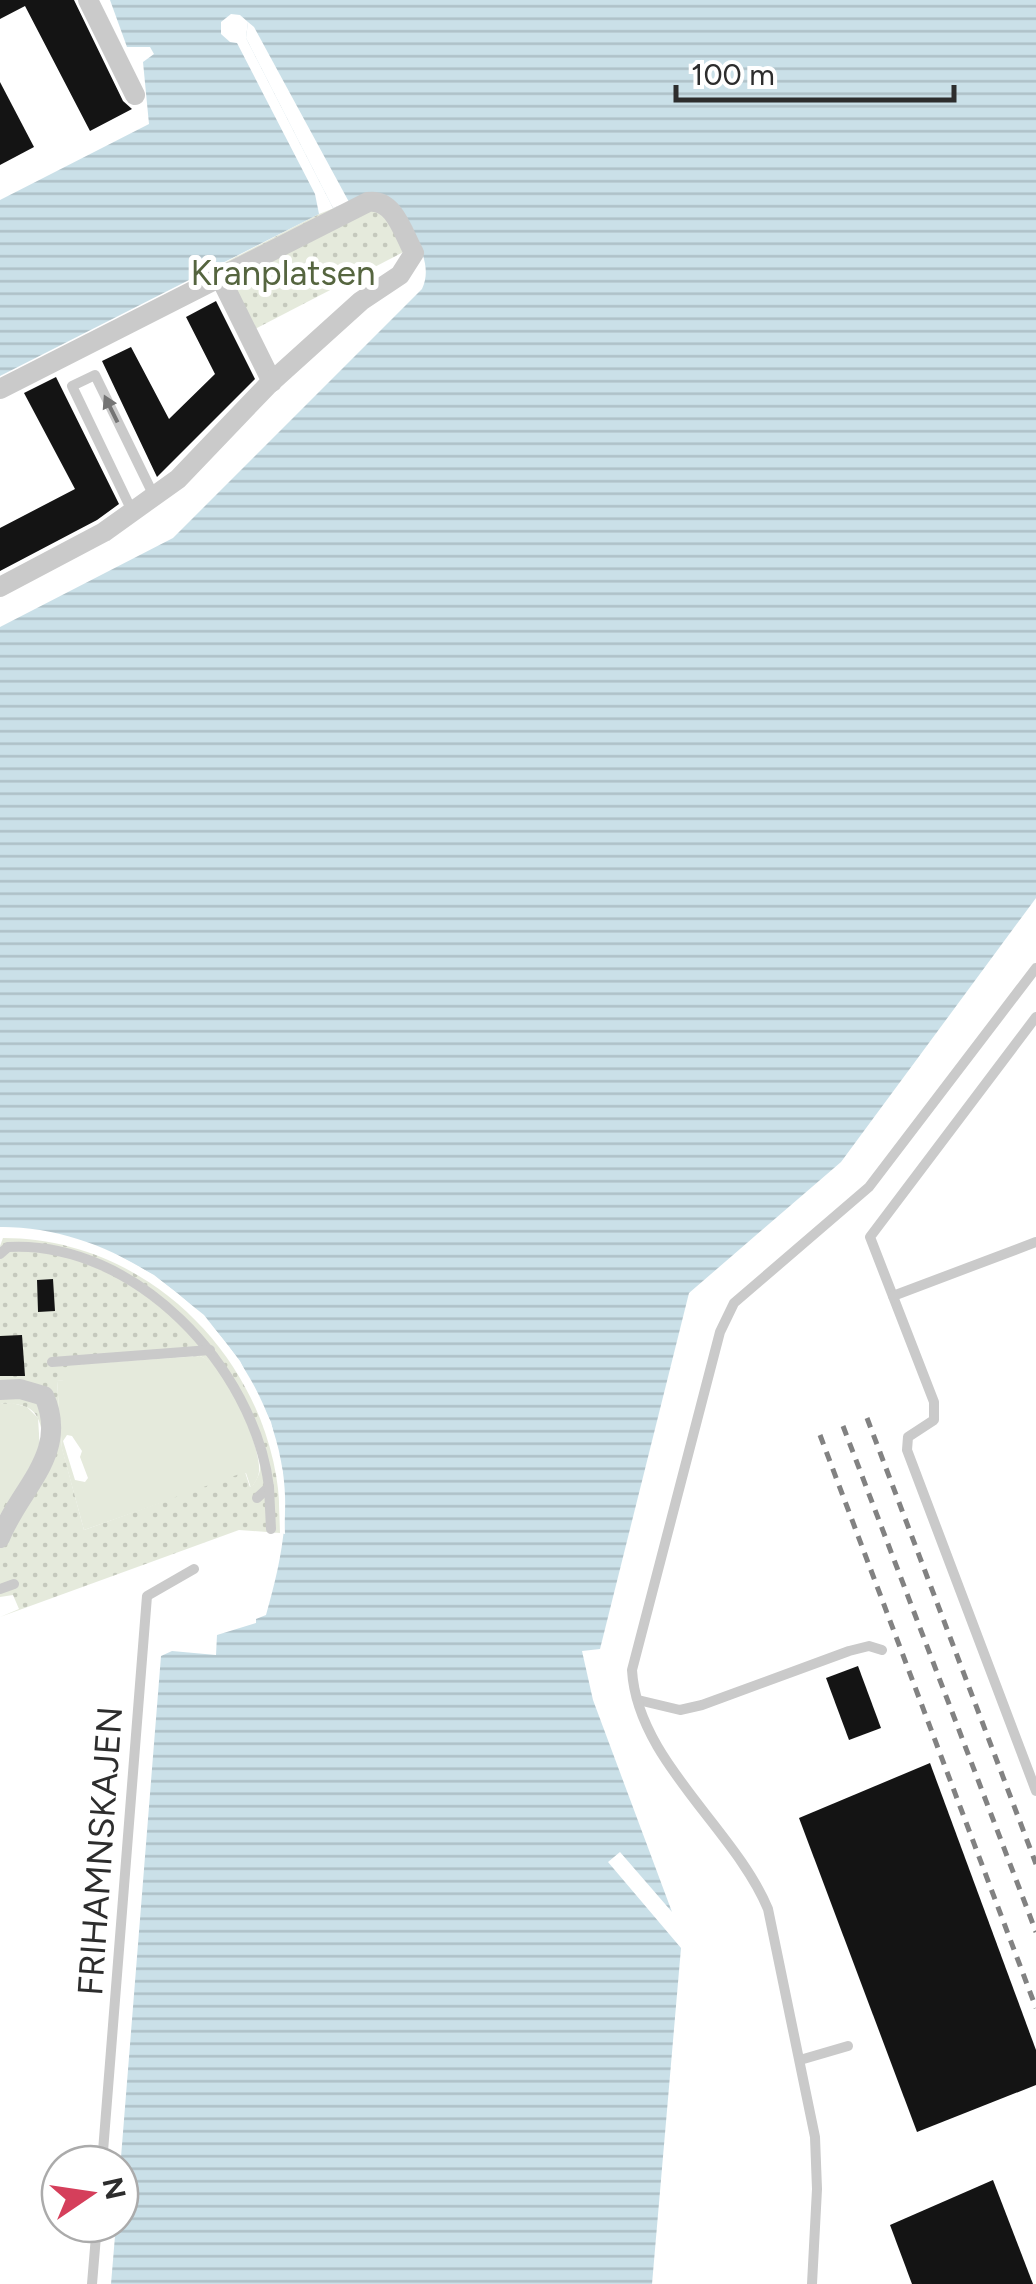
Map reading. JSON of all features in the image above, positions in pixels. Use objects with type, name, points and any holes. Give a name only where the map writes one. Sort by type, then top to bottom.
[{"type":"street","points":[[88,0],[134,95]]},
{"type":"street","points":[[0,389],[368,202],[378,200],[388,206],[414,253],[400,275],[361,301],[272,382],[178,479],[104,532],[0,587]]},
{"type":"street","points":[[220,277],[272,382]]},
{"type":"street","points":[[0,1390],[44,1396],[52,1418],[46,1460],[0,1538]]},
{"type":"lane","points":[[132,512],[72,386],[95,375],[154,496]]},
{"type":"lane","points":[[812,2284],[817,2189],[815,2137],[768,1909],[755,1878],[673,1773],[632,1686],[632,1670],[720,1332],[734,1302],[870,1187],[1036,968]]},
{"type":"lane","points":[[1036,1017],[870,1237],[934,1402],[934,1420],[908,1438],[907,1450],[1036,1792]]},
{"type":"lane","points":[[893,1296],[1036,1242]]},
{"type":"lane","points":[[0,1254],[8,1247],[52,1251],[116,1274],[173,1313],[210,1350],[236,1386],[260,1439],[269,1487],[270,1530]]},
{"type":"lane","points":[[52,1362],[210,1350]]},
{"type":"lane","points":[[257,1498],[269,1487]]},
{"type":"lane","name":"FRIHAMNSKAJEN","points":[[104,2144],[147,1596],[194,1569]]},
{"type":"lane","points":[[0,1589],[14,1584]]},
{"type":"lane","points":[[638,1700],[680,1710],[850,1651],[868,1646],[882,1650]]},
{"type":"lane","points":[[800,2060],[848,2046]]},
{"type":"lane","points":[[92,2284],[95,2244]]},
{"type":"green space","name":"Kranplatsen","points":[[365,196],[417,245],[255,329],[222,264],[319,214]]},
{"type":"green space","points":[[3,1238],[60,1244],[113,1262],[161,1291],[203,1328],[236,1372],[261,1422],[276,1476],[280,1533],[239,1530],[0,1617],[19,1609],[13,1595],[0,1597],[0,1519],[10,1495],[35,1460],[42,1435],[33,1411],[18,1404],[0,1404]],"holes":[[[200,1356],[210,1362],[230,1389],[255,1442],[260,1470],[253,1485],[250,1487],[245,1472],[84,1530],[62,1448],[57,1381],[71,1380],[71,1365]]]},
{"type":"green space","points":[[200,1356],[210,1362],[230,1388],[247,1422],[259,1466],[255,1483],[251,1488],[246,1473],[84,1530],[62,1449],[57,1381],[71,1379],[70,1365]],"holes":[[[67,1435],[82,1451],[80,1457],[88,1478],[85,1482],[75,1480],[63,1441]]]},
{"type":"green space","points":[[0,1404],[27,1407],[38,1418],[40,1451],[0,1515]]},
{"type":"water","points":[[110,0],[1036,0],[1036,898],[841,1162],[689,1293],[600,1649],[582,1651],[593,1700],[672,1912],[620,1852],[608,1862],[681,1948],[652,2284],[111,2284],[114,2244],[140,2244],[140,2144],[122,2144],[161,1656],[172,1651],[216,1655],[217,1635],[256,1623],[256,1619],[266,1615],[282,1545],[285,1491],[271,1424],[250,1378],[221,1336],[185,1300],[144,1269],[98,1246],[50,1232],[0,1227],[0,627],[173,538],[422,289],[426,267],[394,202],[365,196],[333,208],[246,38],[248,22],[231,14],[221,22],[221,34],[237,43],[315,194],[319,214],[0,376],[0,200],[149,124],[143,62],[154,54],[150,47],[127,47]]},
{"type":"pier","points":[[248,22],[349,202],[333,208],[246,38]]},
{"type":"pier","points":[[0,1227],[42,1231],[117,1255],[154,1275],[204,1315],[240,1361],[271,1422],[283,1473],[285,1534],[280,1533],[278,1473],[266,1424],[236,1363],[200,1319],[151,1279],[115,1260],[41,1236],[1,1232]]},
{"type":"building","points":[[0,0],[74,0],[123,101],[132,109],[90,131],[25,6],[0,19]]},
{"type":"building","points":[[0,82],[34,147],[0,165]]},
{"type":"building","points":[[216,301],[255,379],[157,477],[102,361],[131,347],[169,419],[215,374],[186,317]]},
{"type":"building","points":[[56,377],[119,504],[97,520],[0,571],[0,528],[75,489],[24,393]]},
{"type":"building","points":[[53,1279],[55,1311],[38,1312],[37,1280]]},
{"type":"building","points":[[22,1335],[25,1376],[0,1376],[0,1336]]},
{"type":"building","points":[[858,1666],[881,1728],[849,1740],[826,1678]]},
{"type":"building","points":[[930,1763],[1036,2050],[1036,2085],[917,2132],[799,1818]]},
{"type":"building","points":[[993,2180],[1033,2284],[912,2284],[890,2225]]},
{"type":"railway","points":[[867,1418],[1036,1864]]},
{"type":"railway","points":[[843,1426],[1036,1932]]},
{"type":"railway","points":[[820,1435],[1036,2008]]}]
